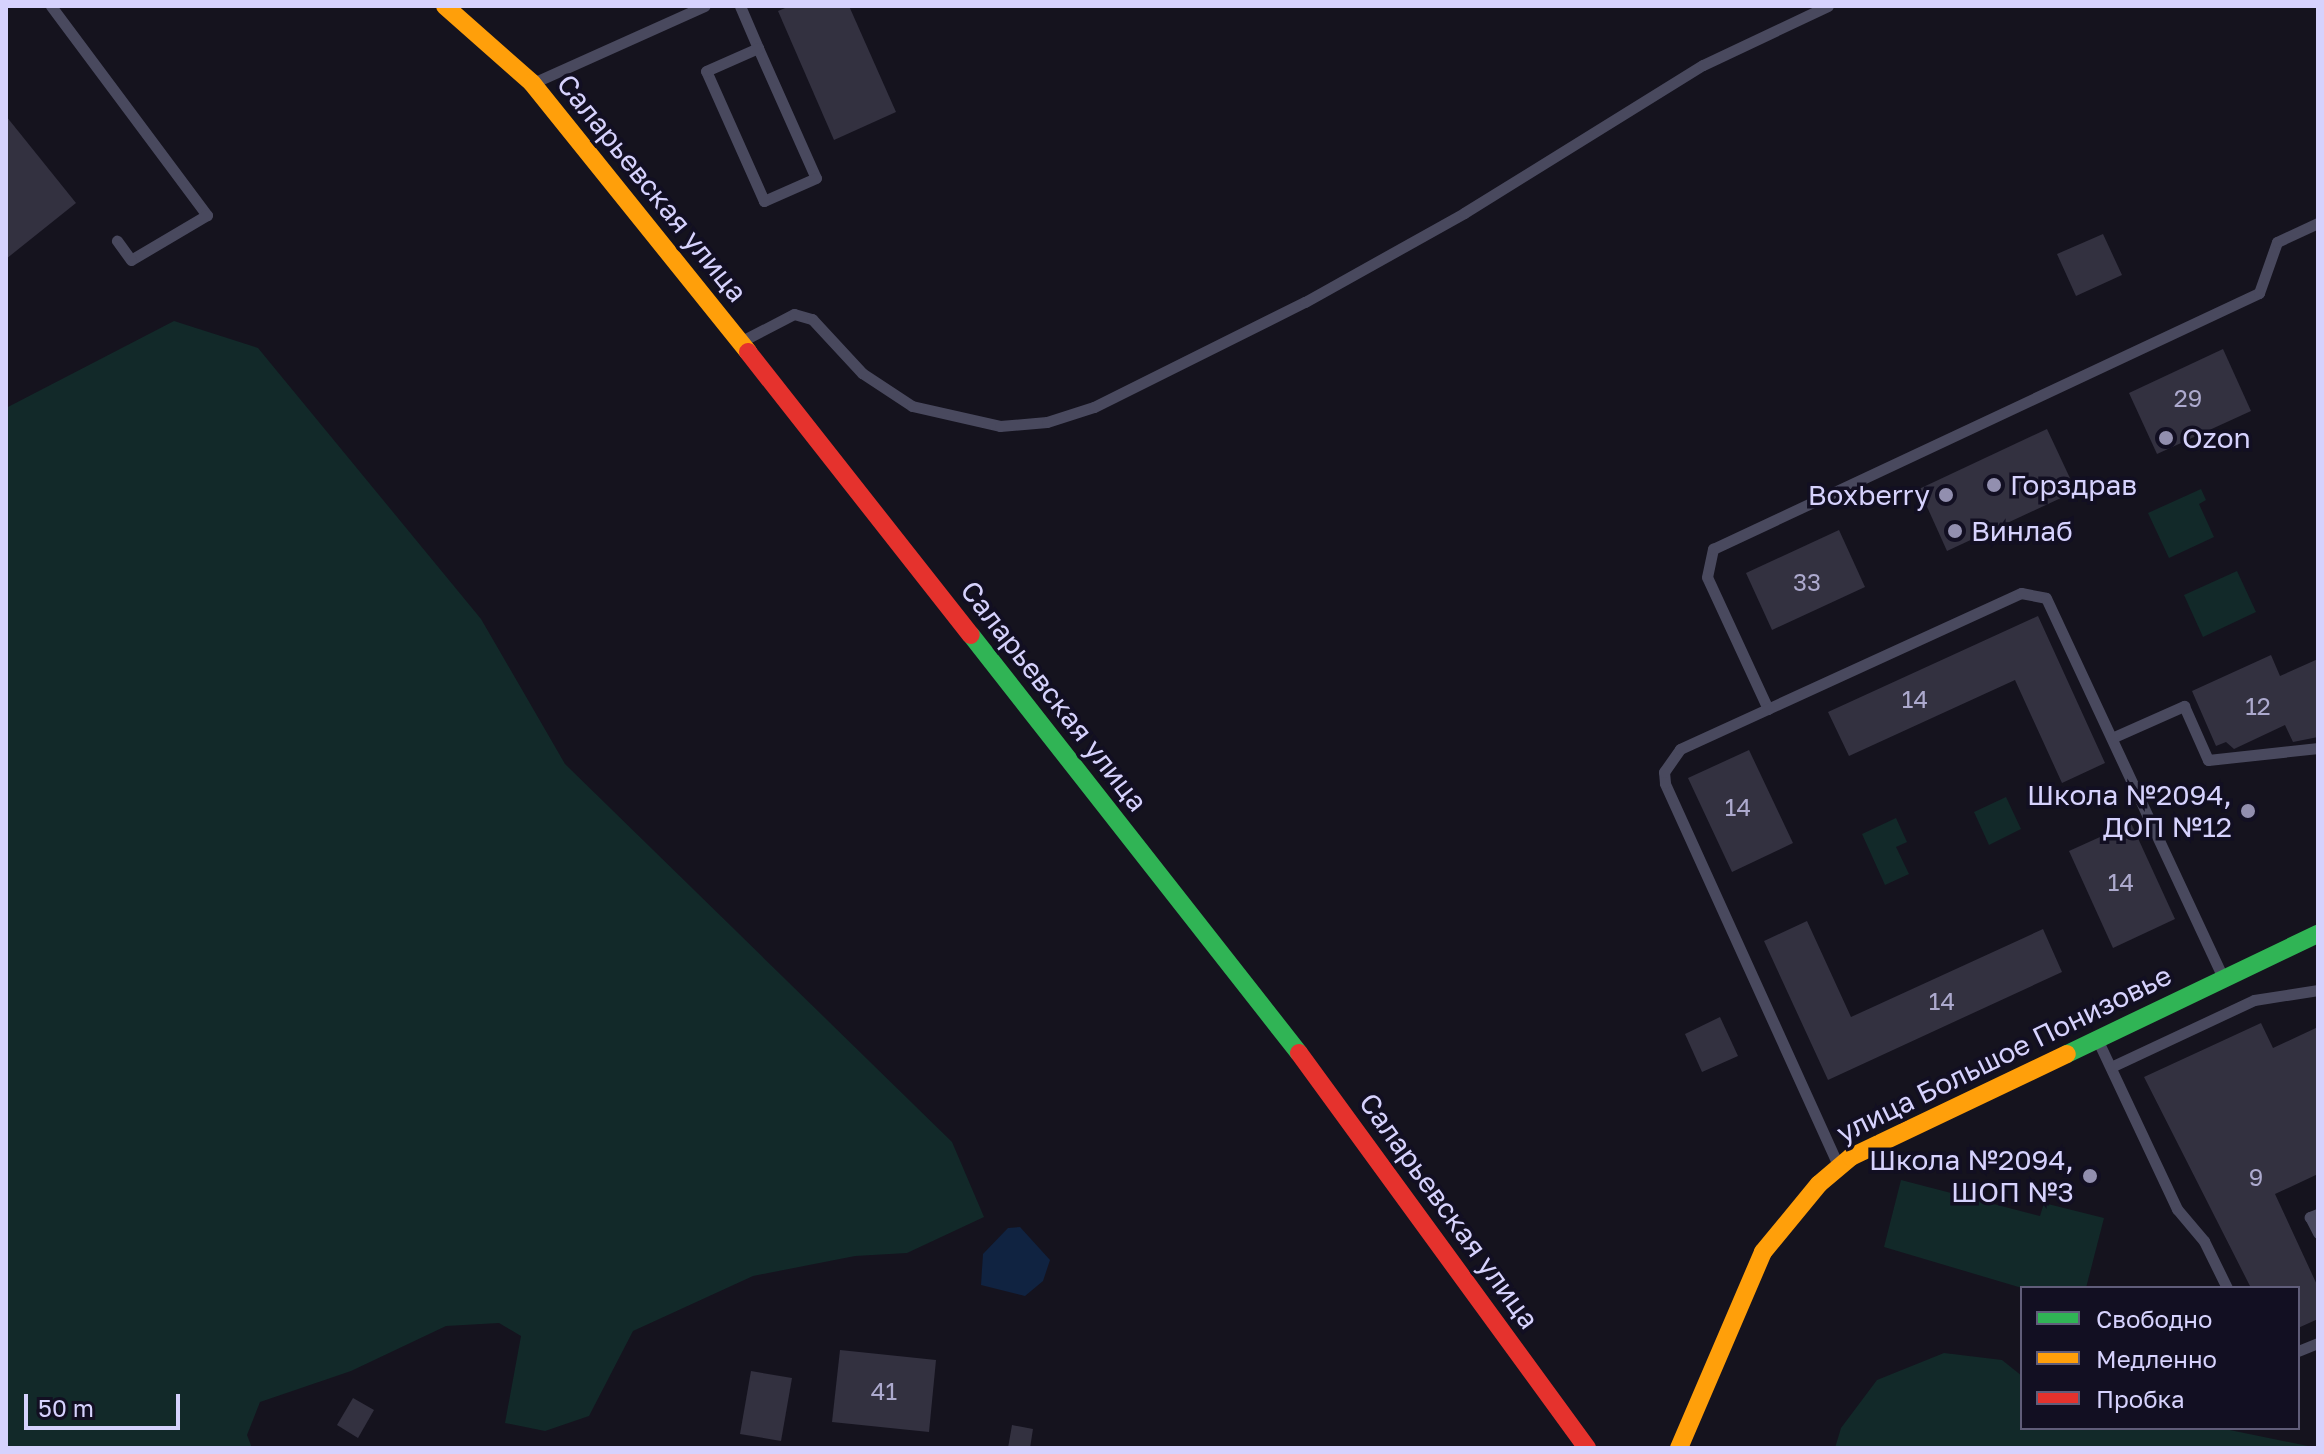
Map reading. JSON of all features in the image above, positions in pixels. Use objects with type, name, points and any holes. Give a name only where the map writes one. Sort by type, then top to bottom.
[{"type":"street","name":"Саларьевская улица","points":[[445,6],[532,83],[740,342],[1292,1044],[1587,1448]]},
{"type":"street","name":"улица Большое Понизовье","points":[[1679,1448],[1763,1252],[1839,1167],[2096,1037],[2318,934]]},
{"type":"lane","points":[[51,6],[207,215],[131,260],[117,241]]},
{"type":"lane","points":[[532,83],[704,6]]},
{"type":"lane","points":[[740,6],[816,178],[764,201],[706,71],[758,48]]},
{"type":"lane","points":[[740,342],[794,314],[812,319],[862,373],[912,406],[1000,426],[1047,422],[1094,407],[1305,302],[1464,213],[1703,65],[1828,6]]},
{"type":"lane","points":[[1768,709],[1707,577],[1713,549],[2259,293],[2277,242],[2318,223]]},
{"type":"lane","points":[[1839,1167],[1665,783],[1664,772],[1680,749],[2021,593],[2034,593],[2055,607],[2224,977]]},
{"type":"lane","points":[[2114,737],[2184,706],[2208,760],[2318,748]]},
{"type":"lane","points":[[2111,1067],[2254,1000],[2318,990]]},
{"type":"lane","points":[[2096,1037],[2177,1209],[2204,1241],[2226,1286]]},
{"type":"lane","points":[[2318,1214],[2310,1217],[2318,1233]]},
{"type":"green space","points":[[174,321],[258,348],[481,619],[565,764],[952,1142],[984,1217],[907,1253],[855,1256],[753,1276],[633,1331],[589,1416],[545,1431],[505,1423],[521,1336],[499,1323],[446,1326],[351,1371],[260,1402],[247,1435],[252,1448],[6,1448],[6,408]]},
{"type":"green space","points":[[2201,489],[2206,500],[2199,504],[2214,537],[2169,558],[2148,513]]},
{"type":"green space","points":[[2237,571],[2256,612],[2203,637],[2184,595]]},
{"type":"green space","points":[[2006,797],[2021,829],[1989,845],[1974,812]]},
{"type":"green space","points":[[1896,818],[1907,842],[1896,847],[1909,874],[1885,885],[1862,834]]},
{"type":"green space","points":[[1901,1180],[2040,1216],[2044,1203],[2104,1218],[2087,1286],[2020,1287],[1884,1247]]},
{"type":"green space","points":[[1944,1353],[2002,1360],[2020,1374],[2020,1430],[2230,1430],[2318,1448],[1835,1448],[1841,1428],[1877,1380]]},
{"type":"water","points":[[1020,1227],[1050,1260],[1043,1281],[1025,1296],[981,1285],[983,1254],[1008,1228]]},
{"type":"building","points":[[790,6],[849,6],[896,112],[834,140],[778,11]]},
{"type":"building","points":[[6,116],[76,203],[6,259]]},
{"type":"building","points":[[2103,234],[2122,275],[2076,296],[2057,254]]},
{"type":"building","points":[[2223,349],[2251,411],[2157,454],[2129,393]]},
{"type":"building","points":[[2047,429],[2076,491],[1947,551],[1919,489]]},
{"type":"building","points":[[1839,530],[1865,587],[1772,630],[1746,573]]},
{"type":"building","points":[[2038,616],[2105,763],[2062,783],[2015,680],[1849,756],[1828,712]]},
{"type":"building","points":[[2271,655],[2280,676],[2318,659],[2318,737],[2293,742],[2285,725],[2234,749],[2226,742],[2216,746],[2192,691]]},
{"type":"building","points":[[1749,750],[1793,843],[1732,872],[1688,778]]},
{"type":"building","points":[[2131,823],[2175,919],[2113,948],[2069,851]]},
{"type":"building","points":[[1807,921],[1851,1017],[2043,929],[2062,972],[1828,1080],[1764,941]]},
{"type":"building","points":[[1720,1017],[1738,1056],[1702,1072],[1685,1034]]},
{"type":"building","points":[[2261,1023],[2273,1048],[2318,1027],[2318,1174],[2275,1194],[2318,1287],[2318,1319],[2300,1327],[2300,1286],[2250,1286],[2144,1077]]},
{"type":"building","points":[[840,1350],[936,1360],[929,1432],[832,1422]]},
{"type":"building","points":[[751,1371],[792,1378],[781,1441],[740,1434]]},
{"type":"building","points":[[353,1398],[374,1410],[358,1438],[337,1425]]},
{"type":"building","points":[[1012,1425],[1033,1429],[1030,1448],[1008,1448]]},
{"type":"traffic: fast","points":[[971,635],[1299,1053]]},
{"type":"traffic: fast","points":[[2067,1054],[2318,934]]},
{"type":"traffic: slow","points":[[445,6],[532,83],[748,352]]},
{"type":"traffic: slow","points":[[1679,1448],[1763,1252],[1819,1184],[1851,1157],[2067,1054]]},
{"type":"traffic: jam","points":[[748,352],[971,635]]},
{"type":"traffic: jam","points":[[1299,1053],[1587,1448]]},
{"type":"place","name":"Ozon","points":[[2166,438]]},
{"type":"place","name":"Горздрав","points":[[1994,485]]},
{"type":"place","name":"Boxberry","points":[[1946,495]]},
{"type":"place","name":"Винлаб","points":[[1955,531]]},
{"type":"place","name":"Школа №2094, ДОП №12","points":[[2248,811]]},
{"type":"place","name":"Школа №2094, ШОП №3","points":[[2090,1176]]}]
